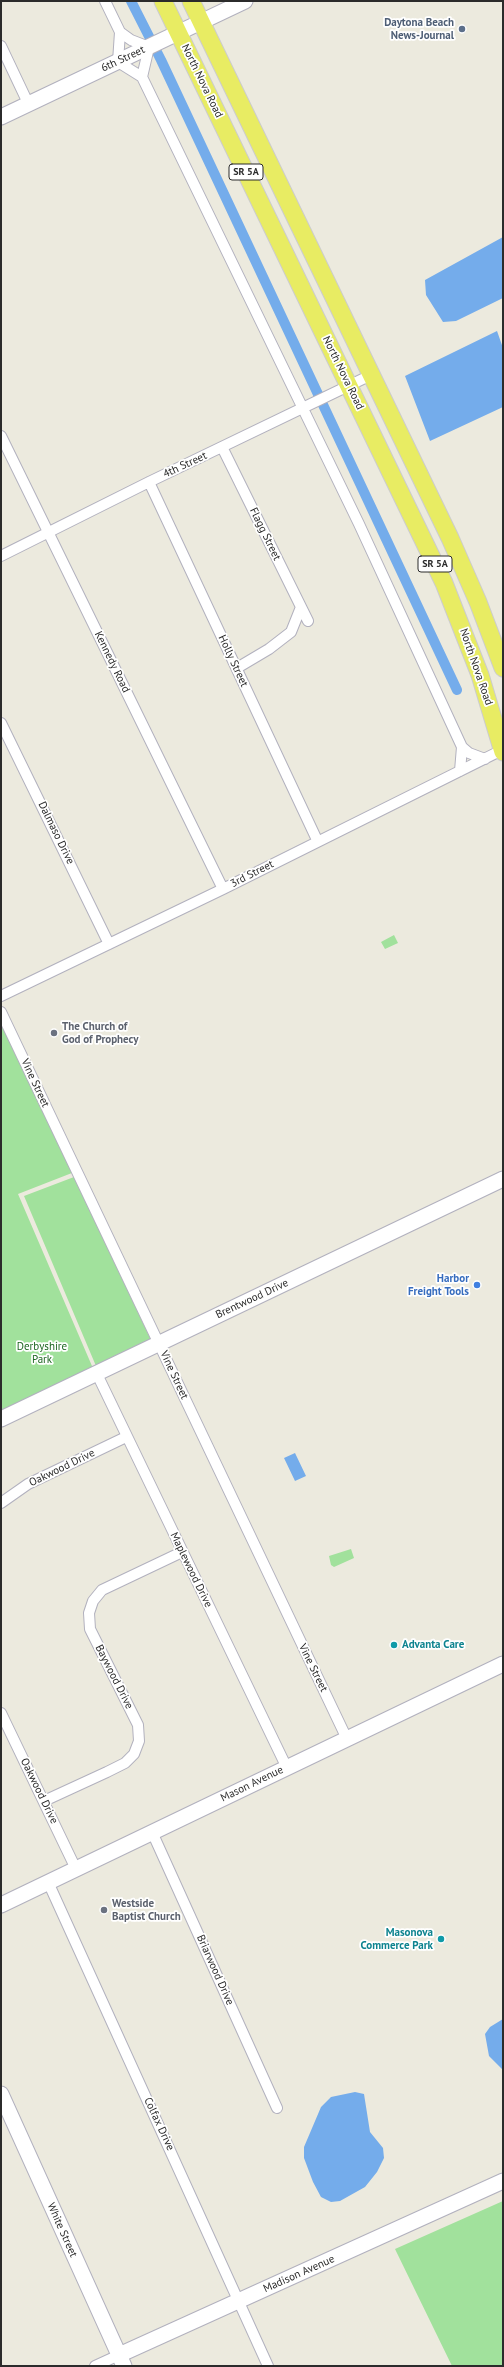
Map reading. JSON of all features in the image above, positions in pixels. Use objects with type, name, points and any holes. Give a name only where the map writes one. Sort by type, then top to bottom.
[{"type":"main road","name":"North Nova Road","points":[[164,1],[344,389],[454,607],[480,675],[503,750]]},
{"type":"main road","name":"SR 5A","points":[[191,1],[466,572],[503,668]]},
{"type":"street","points":[[105,1],[120,32],[118,62],[142,77],[414,638],[462,746],[469,752],[485,759]]},
{"type":"street","name":"6th Street","points":[[1,116],[245,1]]},
{"type":"street","points":[[120,32],[132,40],[149,47],[142,77]]},
{"type":"street","points":[[1,46],[28,103]]},
{"type":"street","name":"4th Street","points":[[1,556],[149,482],[303,409],[370,375]]},
{"type":"street","name":"Kennedy Road","points":[[1,436],[223,889]]},
{"type":"street","name":"Flagg Street","points":[[222,447],[308,621]]},
{"type":"street","name":"Holly Street","points":[[149,482],[317,840]]},
{"type":"street","points":[[237,668],[269,649],[291,632],[301,607]]},
{"type":"street","name":"Dalmaso Drive","points":[[1,723],[109,944]]},
{"type":"street","points":[[460,771],[462,746]]},
{"type":"street","name":"3rd Street","points":[[1,996],[223,889],[317,840],[503,750]]},
{"type":"street","name":"Vine Street","points":[[1,1012],[347,1739]]},
{"type":"street","name":"Brentwood Drive","points":[[1,1419],[96,1372],[503,1179]]},
{"type":"street","name":"Maplewood Drive","points":[[96,1372],[126,1437],[287,1768]]},
{"type":"street","name":"Oakwood Drive","points":[[1,1503],[28,1484],[126,1437]]},
{"type":"street","name":"Baywood Drive","points":[[44,1801],[108,1772],[125,1763],[134,1754],[139,1741],[138,1725],[90,1629],[89,1613],[93,1601],[102,1590],[182,1552]]},
{"type":"street","name":"Mason Avenue","points":[[1,1905],[503,1664]]},
{"type":"street","name":"Oakwood Drive","points":[[1,1713],[76,1869]]},
{"type":"street","name":"Briarwood Drive","points":[[152,1832],[277,2108]]},
{"type":"street","name":"Colfax Drive","points":[[48,1882],[240,2301],[268,2366]]},
{"type":"street","name":"White Street","points":[[1,2094],[122,2361]]},
{"type":"street","name":"Madison Avenue","points":[[95,2366],[122,2361],[240,2301],[503,2181]]},
{"type":"green space","points":[[394,935],[398,943],[385,949],[381,942]]},
{"type":"green space","name":"Derbyshire Park","points":[[1,1012],[77,1171],[18,1194],[95,1373],[1,1419]]},
{"type":"green space","points":[[74,1177],[151,1340],[96,1366],[24,1196]]},
{"type":"green space","points":[[351,1549],[354,1558],[334,1567],[331,1565],[329,1556]]},
{"type":"green space","points":[[503,2201],[503,2366],[452,2366],[395,2249]]},
{"type":"water","points":[[503,237],[503,298],[456,321],[443,322],[426,295],[425,280]]},
{"type":"water","points":[[497,331],[503,348],[503,407],[430,441],[405,376]]},
{"type":"water","points":[[295,1453],[306,1476],[295,1481],[284,1458]]},
{"type":"water","points":[[503,2019],[503,2070],[489,2056],[485,2034],[490,2027]]},
{"type":"water","points":[[355,2092],[364,2094],[370,2132],[383,2148],[384,2158],[377,2172],[365,2187],[340,2201],[331,2202],[321,2197],[313,2182],[304,2158],[304,2147],[321,2107],[331,2097]]},
{"type":"waterway","points":[[131,1],[161,60],[457,690]]},
{"type":"place","name":"Daytona Beach News-Journal","points":[[462,29]]},
{"type":"place","name":"The Church of God of Prophecy","points":[[54,1033]]},
{"type":"place","name":"Harbor Freight Tools","points":[[477,1285]]},
{"type":"place","name":"Advanta Care","points":[[394,1645]]},
{"type":"place","name":"Westside Baptist Church","points":[[104,1910]]},
{"type":"place","name":"Masonova Commerce Park","points":[[441,1939]]}]
